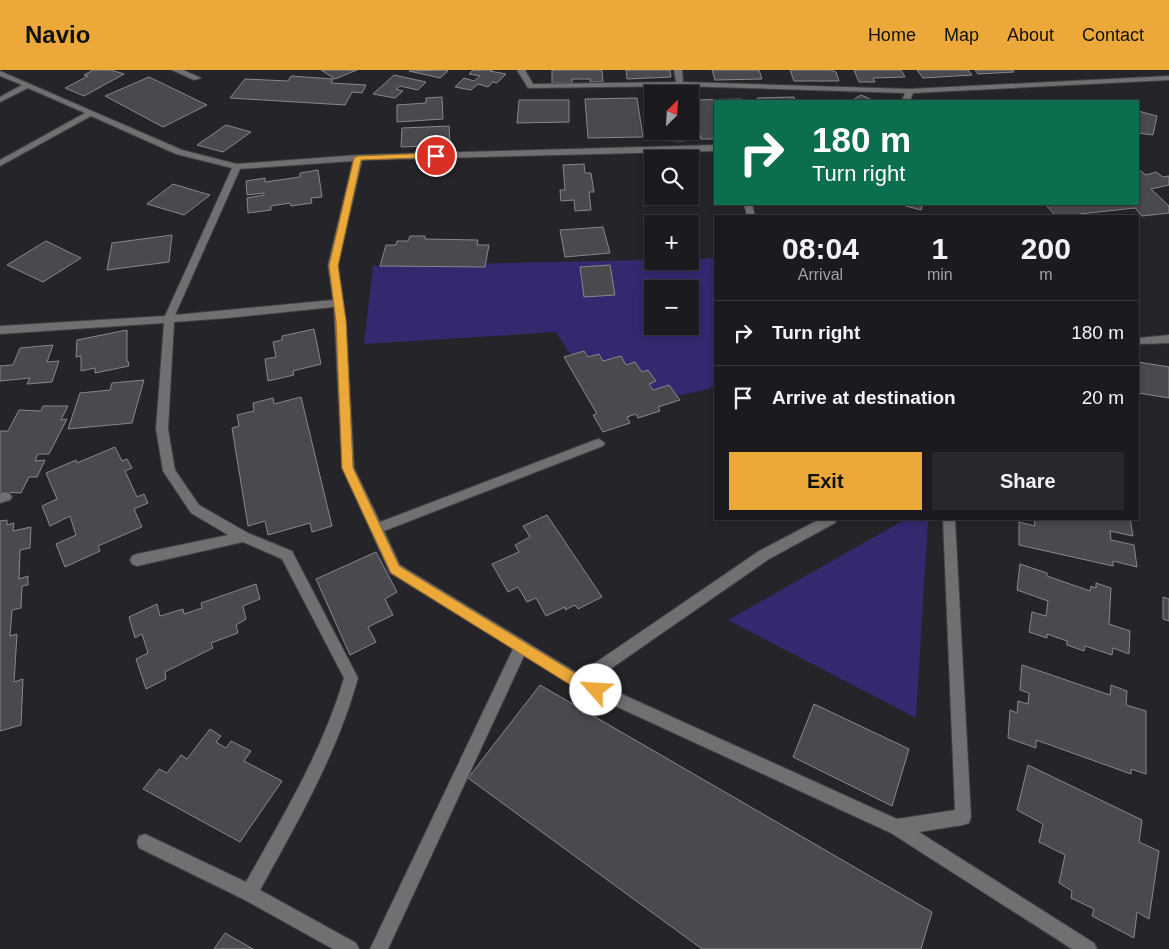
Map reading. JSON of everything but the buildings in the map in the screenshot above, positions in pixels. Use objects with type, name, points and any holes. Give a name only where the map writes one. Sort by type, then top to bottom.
[{"type":"street","points":[[176,70],[197,78]]},
{"type":"street","points":[[521,70],[531,86],[680,84],[910,91],[1169,78]]},
{"type":"street","points":[[678,70],[680,84]]},
{"type":"street","points":[[1113,70],[1123,79]]},
{"type":"street","points":[[0,73],[179,152],[237,167],[358,158],[714,148]]},
{"type":"street","points":[[0,100],[28,85]]},
{"type":"street","points":[[906,100],[910,91]]},
{"type":"street","points":[[0,163],[91,113]]},
{"type":"street","points":[[358,158],[334,266],[339,303],[348,468],[395,569],[579,682],[897,827],[1088,949]]},
{"type":"street","points":[[237,167],[169,318],[162,429],[169,471],[195,508],[243,537],[287,555],[351,678],[344,708],[331,740],[249,893]]},
{"type":"street","points":[[0,330],[228,315],[339,303]]},
{"type":"street","points":[[1139,341],[1169,339]]},
{"type":"street","points":[[376,529],[598,443]]},
{"type":"street","points":[[579,682],[764,555],[829,520]]},
{"type":"street","points":[[897,827],[962,818],[949,520]]},
{"type":"street","points":[[137,560],[243,537]]},
{"type":"street","points":[[379,949],[521,647]]},
{"type":"street","points":[[145,842],[249,893],[350,949]]},
{"type":"shaded area","points":[[714,258],[714,385],[709,389],[607,411],[556,332],[364,344],[373,266],[644,260],[644,270],[699,270],[699,259]]},
{"type":"shaded area","points":[[904,520],[928,520],[916,718],[728,620]]},
{"type":"route","points":[[436,156],[358,158],[334,266],[341,321],[348,468],[395,569],[579,682],[596,690]]}]
